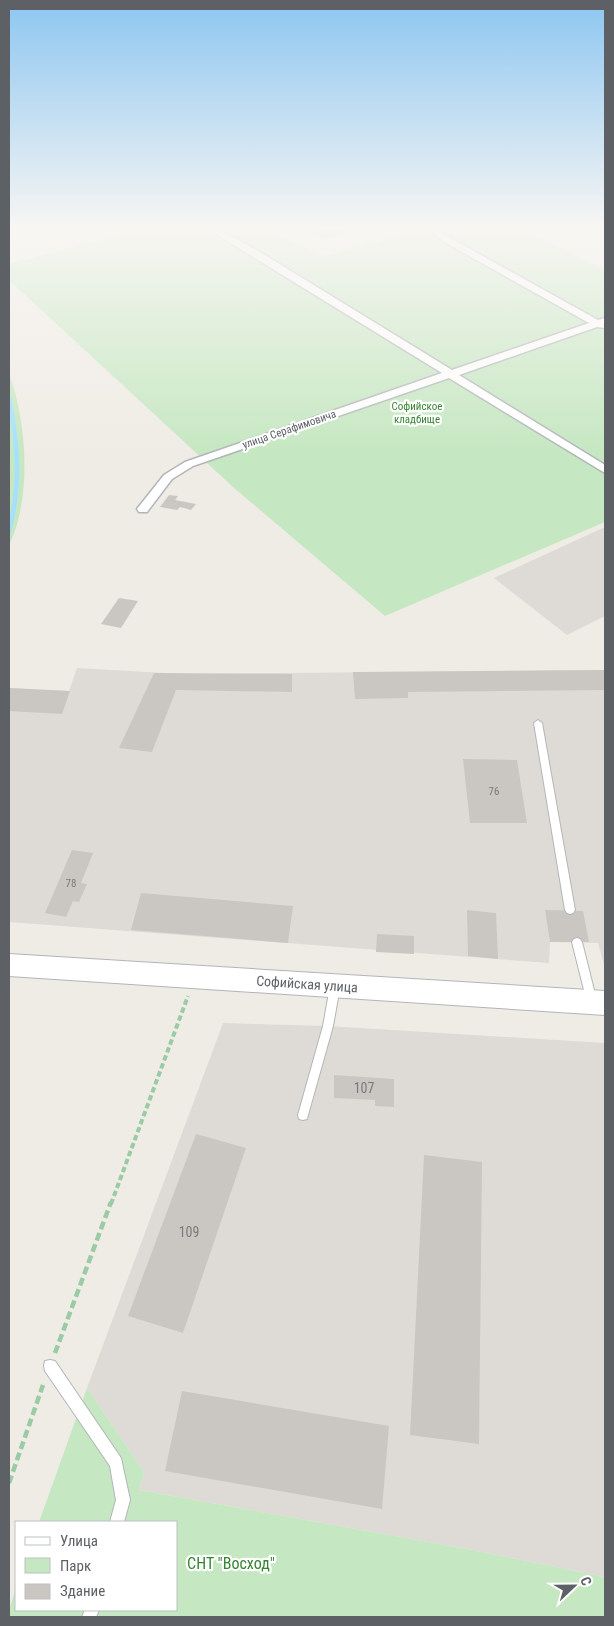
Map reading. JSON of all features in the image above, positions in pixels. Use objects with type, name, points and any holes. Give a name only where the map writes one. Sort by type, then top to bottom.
[{"type":"main road","name":"Софийская улица","points":[[9,965],[599,1002]]},
{"type":"street","points":[[335,304],[605,470]]},
{"type":"street","points":[[561,304],[603,324]]},
{"type":"street","name":"улица Серафимовича","points":[[143,509],[168,477],[189,464],[603,324]]},
{"type":"lane","points":[[538,723],[570,910]]},
{"type":"lane","points":[[576,942],[599,1002]]},
{"type":"lane","points":[[303,1115],[328,1026],[336,986]]},
{"type":"lane","points":[[50,1366],[116,1464],[123,1500],[117,1521]]},
{"type":"path","points":[[9,1483],[50,1366],[196,977]]},
{"type":"shaded area","points":[[605,527],[605,616],[567,635],[494,578]]},
{"type":"shaded area","points":[[77,668],[182,674],[605,670],[605,968],[598,943],[550,942],[549,963],[9,922],[9,688],[69,691]]},
{"type":"shaded area","points":[[223,1023],[328,1026],[605,1043],[605,1577],[467,1549],[139,1490],[144,1472],[87,1388]]},
{"type":"green space","name":"Софийское кладбище","points":[[35,304],[605,304],[605,522],[385,616],[233,487]]},
{"type":"green space","points":[[9,374],[20,414],[23,437],[24,483],[21,506],[9,545]]},
{"type":"green space","name":"СНТ \"Восход\"","points":[[87,1388],[144,1472],[139,1490],[467,1549],[605,1577],[605,1617],[9,1617],[9,1610],[15,1591],[15,1611],[178,1611],[178,1521],[39,1521]]},
{"type":"building","points":[[169,495],[178,496],[175,500],[196,504],[191,510],[180,507],[177,510],[160,507]]},
{"type":"building","points":[[119,598],[138,601],[121,628],[101,624]]},
{"type":"building","points":[[605,670],[605,690],[408,692],[408,698],[355,699],[353,672]]},
{"type":"building","points":[[154,673],[292,674],[292,692],[176,690],[152,752],[119,748]]},
{"type":"building","points":[[9,688],[70,691],[62,714],[9,711]]},
{"type":"building","points":[[463,759],[517,760],[527,823],[470,823]]},
{"type":"building","points":[[72,850],[93,853],[81,883],[87,884],[79,902],[73,901],[66,917],[45,913]]},
{"type":"building","points":[[141,893],[293,906],[288,943],[131,930]]},
{"type":"building","points":[[467,910],[496,913],[498,959],[468,956]]},
{"type":"building","points":[[545,910],[583,911],[589,942],[550,942]]},
{"type":"building","points":[[377,934],[414,936],[414,954],[376,952]]},
{"type":"building","points":[[334,1075],[394,1079],[394,1107],[375,1106],[375,1100],[334,1098]]},
{"type":"building","points":[[196,1134],[246,1148],[183,1333],[128,1316]]},
{"type":"building","points":[[424,1155],[482,1162],[479,1444],[410,1435]]},
{"type":"building","points":[[182,1391],[389,1426],[382,1509],[165,1471]]},
{"type":"waterway","points":[[9,398],[17,464],[15,498],[9,531]]}]
